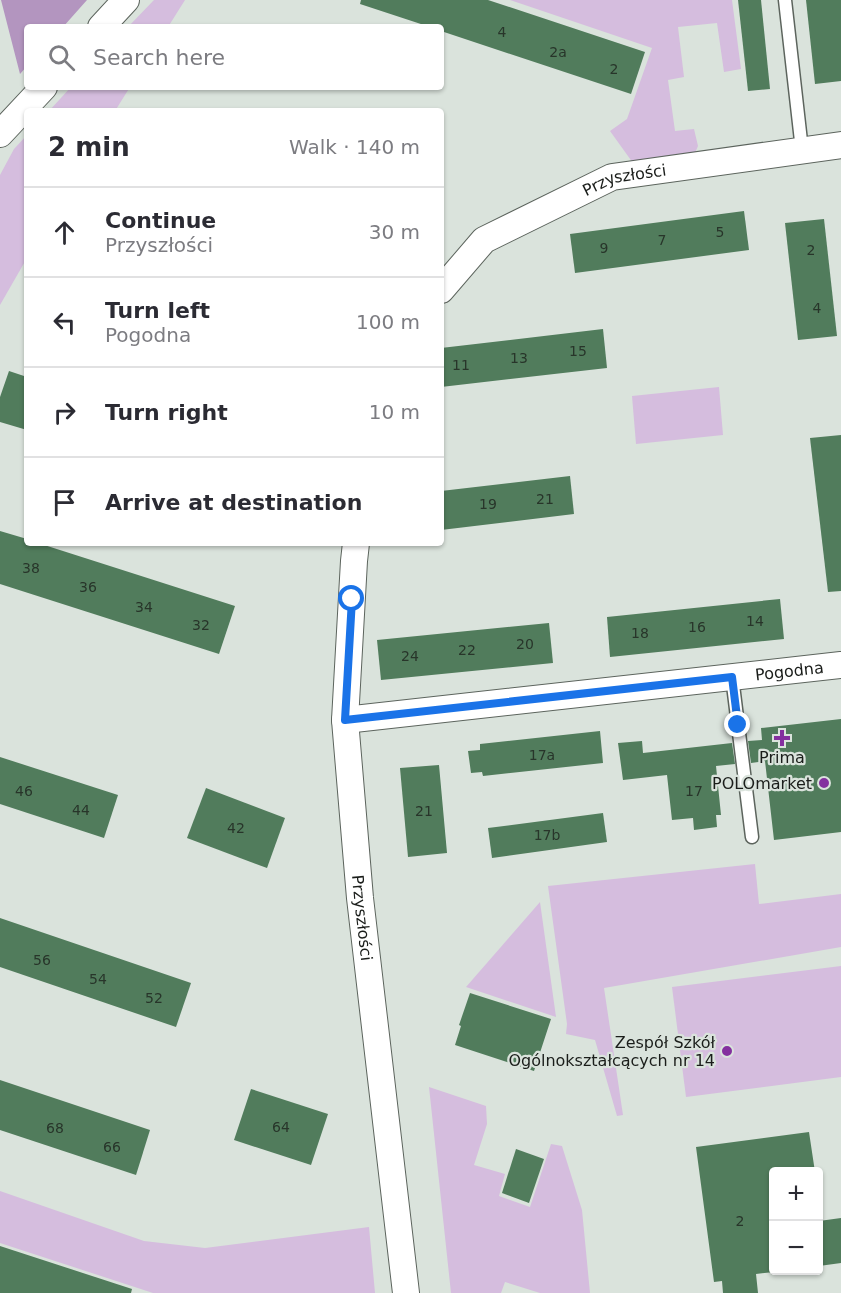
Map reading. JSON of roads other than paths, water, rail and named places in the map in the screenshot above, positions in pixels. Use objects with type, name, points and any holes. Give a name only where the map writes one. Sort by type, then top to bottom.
[{"type":"street","points":[[104,24],[126,0]]},
{"type":"street","points":[[24,108],[41,90]]},
{"type":"street","points":[[0,134],[24,108]]},
{"type":"street","name":"Przyszłości","points":[[444,287],[484,240],[612,177],[841,145]]},
{"type":"street","name":"Przyszłości","points":[[356,546],[345,720],[360,898],[406,1293]]},
{"type":"street","name":"Pogodna","points":[[345,720],[841,665]]},
{"type":"lane","points":[[785,0],[802,150]]},
{"type":"lane","points":[[732,677],[752,837]]},
{"type":"place","name":"Prima","points":[[782,738]]},
{"type":"place","name":"POLOmarket","points":[[824,783]]},
{"type":"place","name":"Zespół Szkół Ogólnokształcących nr 14","points":[[727,1051]]}]
